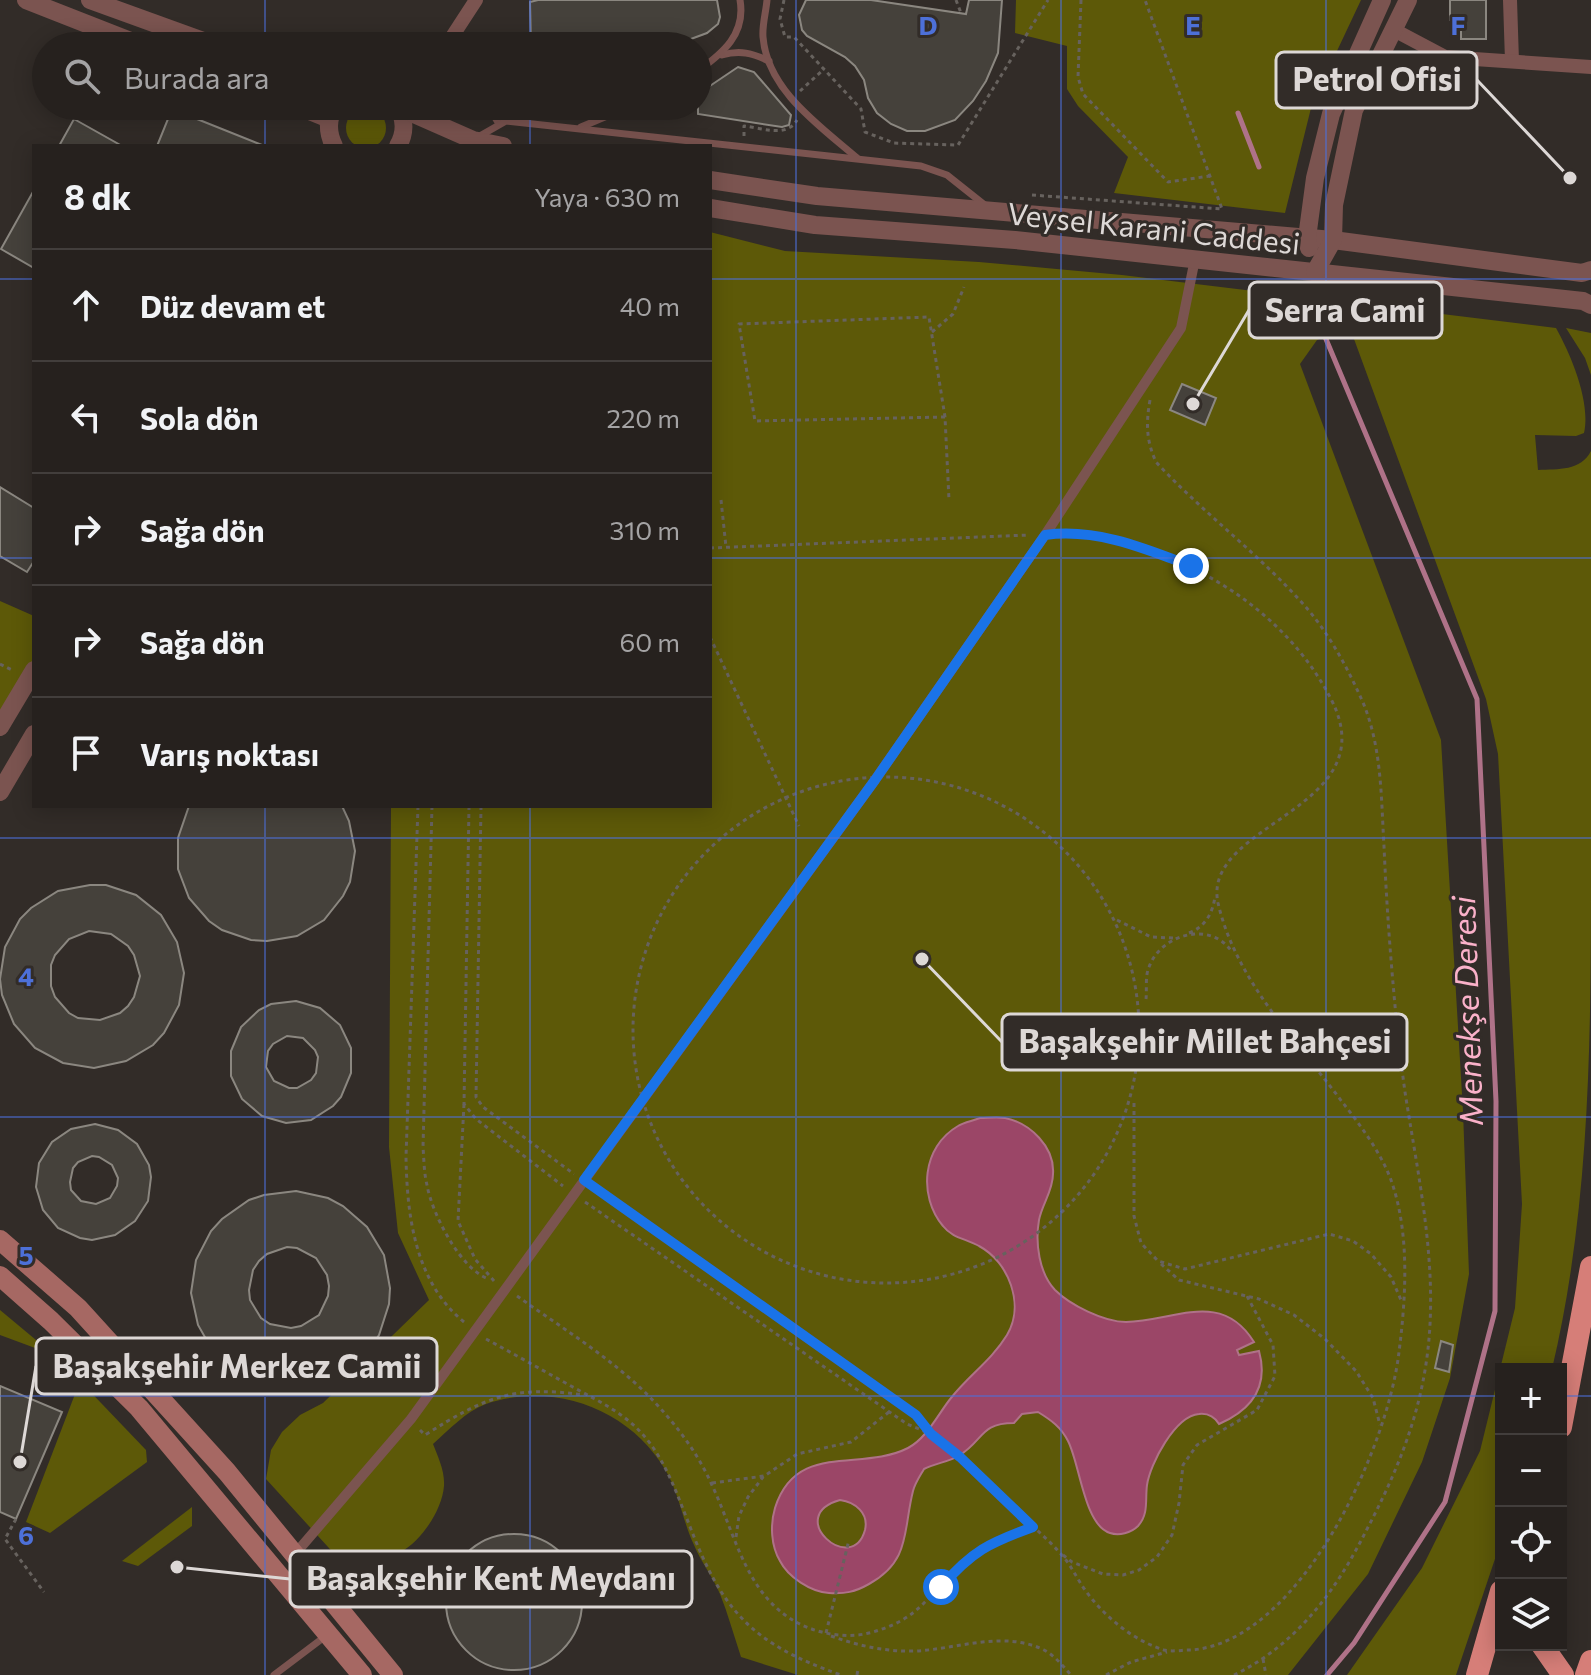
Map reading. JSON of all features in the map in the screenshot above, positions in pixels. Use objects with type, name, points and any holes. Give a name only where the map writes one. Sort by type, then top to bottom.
[{"type":"highway","points":[[1567,1395],[1591,1267]]},
{"type":"highway","points":[[1477,1675],[1495,1612]]},
{"type":"highway","points":[[1546,1651],[1563,1675]]},
{"type":"highway","points":[[1586,1675],[1591,1661]]},
{"type":"main road","points":[[0,1240],[78,1308],[227,1472],[393,1675]]},
{"type":"main road","points":[[0,1276],[51,1321],[139,1408],[362,1675]]},
{"type":"street","points":[[26,0],[107,32]]},
{"type":"street","points":[[90,0],[178,32]]},
{"type":"street","points":[[456,32],[476,0]]},
{"type":"street","points":[[1315,272],[1307,238],[1315,178],[1331,114],[1382,0]]},
{"type":"street","points":[[1315,272],[1333,240],[1334,205],[1354,110],[1408,0]]},
{"type":"street","points":[[1510,0],[1512,61]]},
{"type":"street","points":[[1394,30],[1445,57],[1591,67]]},
{"type":"street","points":[[330,120],[328,131],[332,144]]},
{"type":"street","points":[[402,120],[406,144]]},
{"type":"street","points":[[429,120],[473,140],[493,144]]},
{"type":"street","name":"Veysel Karani Caddesi","points":[[712,180],[817,196],[1333,240],[1582,273],[1591,270]]},
{"type":"street","name":"Veysel Karani Caddesi","points":[[712,208],[815,225],[1015,240],[1583,301],[1591,305]]},
{"type":"street","points":[[295,1554],[409,1422],[875,780],[1156,369],[1181,328],[1195,259]]},
{"type":"street","points":[[0,727],[32,673]]},
{"type":"street","points":[[0,792],[32,737]]},
{"type":"lane","points":[[712,59],[728,47],[736,35],[742,9],[740,0]]},
{"type":"lane","points":[[767,0],[763,35],[773,71],[792,99],[858,159]]},
{"type":"lane","points":[[715,57],[737,51],[755,54],[769,61]]},
{"type":"lane","points":[[497,120],[499,124]]},
{"type":"lane","points":[[577,128],[597,120]]},
{"type":"lane","points":[[473,140],[506,121],[933,168],[947,175],[994,212]]},
{"type":"lane","points":[[274,1675],[328,1634]]},
{"type":"path","points":[[784,0],[780,19],[785,37],[794,37],[861,109],[865,132],[894,143],[958,145],[1048,0]]},
{"type":"path","points":[[956,0],[961,13]]},
{"type":"path","points":[[1081,0],[1078,77],[1083,94],[1168,182],[1210,176]]},
{"type":"path","points":[[1023,194],[1222,209],[1145,0]]},
{"type":"path","points":[[744,147],[744,126],[786,132],[792,129],[797,117],[786,105],[824,69]]},
{"type":"path","points":[[932,332],[953,314],[964,287]]},
{"type":"path","points":[[945,417],[755,421],[739,324],[929,317],[945,417],[949,500]]},
{"type":"path","points":[[1156,369],[1146,422],[1147,439],[1156,462],[1306,607],[1340,656],[1370,724],[1380,775],[1393,982],[1404,1088],[1428,1232],[1431,1322],[1426,1366],[1405,1450],[1383,1500],[1339,1580],[1305,1623],[1263,1659],[1234,1675]]},
{"type":"path","points":[[721,500],[726,547]]},
{"type":"path","points":[[712,548],[1064,532],[1099,535],[1191,566],[1256,609],[1290,642],[1315,673],[1333,704],[1340,726],[1342,750],[1334,770],[1320,788],[1224,867],[1208,918],[1199,929],[1175,938],[1158,950],[1148,968],[1146,1005],[1140,976]]},
{"type":"path","points":[[712,641],[799,826]]},
{"type":"path","points":[[1134,1099],[1101,1164],[1054,1220],[1014,1246],[977,1265],[916,1281],[834,1278],[762,1250],[704,1206],[659,1142],[642,1100],[629,1049],[630,987],[652,917],[694,860],[732,826],[786,796],[830,784],[891,778],[974,795],[1028,828],[1079,869],[1117,920],[1137,963]]},
{"type":"path","points":[[418,808],[406,1157],[408,1209],[415,1241],[432,1285],[454,1314],[475,1331],[622,1415],[656,1451],[707,1565],[736,1612],[762,1638],[779,1649],[841,1675]]},
{"type":"path","points":[[432,808],[423,1147],[427,1187],[449,1238],[473,1269],[612,1363],[659,1407],[698,1456],[751,1578],[771,1604],[794,1622],[859,1646],[891,1650],[917,1651],[972,1641],[1017,1643],[1044,1650],[1071,1675]]},
{"type":"path","points":[[469,808],[464,1104],[458,1221],[475,1259],[493,1280]]},
{"type":"path","points":[[481,808],[476,1097],[483,1107],[916,1415],[931,1434],[960,1457],[1072,1562],[1103,1574],[1123,1575],[1139,1570],[1157,1557],[1172,1535],[1183,1465],[1197,1445],[1257,1410],[1275,1376],[1273,1345],[1247,1296]]},
{"type":"path","points":[[1216,891],[1225,933],[1239,964]]},
{"type":"path","points":[[1117,920],[1151,937],[1175,938]]},
{"type":"path","points":[[1106,1675],[1131,1662],[1167,1652],[1207,1649],[1232,1639],[1256,1625],[1291,1592],[1322,1550],[1375,1449],[1399,1355],[1406,1237],[1391,1178],[1361,1126],[1227,946],[1208,935],[1186,934]]},
{"type":"path","points":[[1146,1023],[1134,1099],[1132,1166],[1134,1216],[1141,1243],[1179,1280],[1247,1296],[1294,1315],[1325,1339],[1356,1371],[1373,1398],[1381,1428]]},
{"type":"path","points":[[464,1104],[476,1119],[625,1232],[907,1424],[931,1434]]},
{"type":"path","points":[[1158,1261],[1185,1269],[1329,1234],[1353,1241],[1371,1254],[1391,1277],[1402,1303]]},
{"type":"path","points":[[409,1422],[425,1435],[476,1405],[507,1394],[539,1390],[588,1396]]},
{"type":"path","points":[[735,1541],[739,1516],[748,1497],[764,1476],[797,1454],[851,1442],[889,1412]]},
{"type":"path","points":[[712,1483],[764,1476]]},
{"type":"path","points":[[16,1519],[5,1539],[44,1592]]},
{"type":"path","points":[[825,1634],[865,1635],[894,1625],[919,1610],[961,1564],[980,1549],[1033,1527]]},
{"type":"path","points":[[825,1634],[849,1540]]},
{"type":"path","points":[[1058,1550],[1082,1586],[1112,1621],[1137,1638],[1167,1652]]},
{"type":"path","points":[[1263,1659],[1266,1675]]},
{"type":"shaded area","points":[[1016,0],[1361,0],[1312,104],[1285,213],[1114,193],[1128,157],[1078,106],[1067,89],[1067,46],[1015,33]]},
{"type":"shaded area","points":[[347,120],[385,120],[385,136],[378,144],[354,144],[347,136]]},
{"type":"shaded area","points":[[712,233],[785,251],[979,262],[1122,275],[1556,328],[1582,393],[1584,433],[1576,436],[1535,435],[1538,470],[1575,466],[1591,451],[1590,990],[1586,1118],[1575,1244],[1553,1363],[1502,1363],[1515,1308],[1522,1204],[1498,754],[1486,699],[1354,339],[1338,332],[1317,340],[1300,364],[1441,740],[1463,1111],[1469,1274],[1450,1378],[1422,1462],[1368,1574],[1288,1675],[798,1675],[741,1657],[720,1594],[694,1545],[666,1471],[651,1449],[611,1416],[563,1399],[538,1396],[512,1398],[479,1407],[433,1444],[444,1486],[435,1514],[423,1532],[409,1547],[395,1555],[349,1570],[266,1479],[271,1450],[282,1432],[300,1415],[323,1403],[429,1300],[398,1233],[389,1147],[391,808],[712,808]]},
{"type":"shaded area","points":[[1566,328],[1591,333],[1591,375],[1585,358]]},
{"type":"shaded area","points":[[0,601],[32,615],[32,665],[0,716]]},
{"type":"shaded area","points":[[980,1118],[1005,1118],[1023,1125],[1039,1138],[1050,1155],[1053,1180],[1040,1214],[1038,1238],[1042,1266],[1055,1290],[1088,1312],[1117,1321],[1196,1312],[1227,1316],[1241,1326],[1254,1342],[1237,1350],[1239,1355],[1259,1351],[1259,1386],[1255,1396],[1240,1412],[1219,1424],[1205,1414],[1190,1417],[1181,1423],[1165,1442],[1149,1476],[1144,1517],[1138,1526],[1128,1532],[1110,1533],[1101,1528],[1094,1518],[1072,1451],[1059,1428],[1038,1412],[1022,1414],[1014,1423],[988,1429],[956,1457],[924,1469],[913,1491],[899,1555],[883,1575],[850,1592],[815,1590],[788,1573],[775,1549],[773,1515],[785,1487],[798,1474],[814,1466],[890,1455],[915,1444],[958,1390],[994,1353],[1012,1323],[1014,1298],[1006,1273],[990,1253],[947,1230],[935,1214],[927,1187],[931,1159],[937,1146],[958,1126]],"holes":[[[840,1500],[860,1509],[866,1524],[858,1543],[848,1547],[826,1539],[819,1529],[818,1518],[824,1508]]]},
{"type":"shaded area","points":[[0,1310],[54,1355],[0,1335]]},
{"type":"shaded area","points":[[80,1381],[146,1450],[147,1462],[50,1533],[26,1522]]},
{"type":"shaded area","points":[[1495,1390],[1495,1559],[1456,1675],[1347,1675],[1422,1568],[1480,1451]]},
{"type":"shaded area","points":[[192,1507],[192,1526],[138,1566],[122,1561]]},
{"type":"building","points":[[717,0],[720,17],[718,24],[708,32],[531,32],[530,2]]},
{"type":"building","points":[[806,0],[871,0],[966,14],[969,0],[1002,0],[998,53],[986,81],[955,120],[925,131],[907,131],[877,113],[855,66],[802,30],[799,15]]},
{"type":"building","points":[[1450,0],[1486,0],[1486,39],[1461,39],[1461,20],[1450,20]]},
{"type":"building","points":[[738,67],[754,72],[791,115],[789,125],[782,127],[712,116],[712,85]]},
{"type":"building","points":[[76,120],[118,144],[60,144]]},
{"type":"building","points":[[168,120],[200,120],[260,144],[158,144]]},
{"type":"building","points":[[32,194],[32,267],[1,249]]},
{"type":"building","points":[[1182,384],[1216,398],[1205,425],[1170,410]]},
{"type":"building","points":[[0,487],[32,507],[32,564],[27,572],[0,556]]},
{"type":"building","points":[[188,808],[343,808],[355,851],[350,882],[324,920],[297,936],[251,940],[222,930],[209,921],[189,898],[178,869],[178,838]]},
{"type":"building","points":[[106,885],[136,895],[161,915],[177,942],[184,973],[179,1005],[164,1033],[153,1045],[126,1061],[94,1068],[63,1063],[35,1048],[14,1024],[2,995],[0,979],[5,947],[20,919],[58,891]],"holes":[[[89,931],[111,934],[128,946],[134,955],[140,976],[134,997],[120,1013],[100,1020],[78,1018],[55,997],[51,986],[51,965],[55,955],[69,939]]]},
{"type":"building","points":[[296,1001],[320,1008],[340,1025],[351,1048],[351,1073],[341,1097],[311,1120],[286,1123],[262,1116],[242,1099],[231,1076],[231,1051],[241,1027],[259,1010],[271,1004]],"holes":[[[287,1036],[303,1038],[318,1057],[316,1073],[297,1088],[289,1088],[274,1081],[266,1067],[268,1051]]]},
{"type":"building","points":[[95,1124],[118,1130],[137,1144],[149,1165],[148,1201],[135,1221],[115,1235],[92,1240],[80,1238],[58,1228],[43,1210],[36,1187],[39,1163],[52,1142],[71,1129]],"holes":[[[92,1156],[112,1165],[118,1178],[117,1186],[110,1198],[96,1204],[81,1201],[71,1190],[73,1168],[78,1162]]]},
{"type":"building","points":[[296,1191],[328,1198],[343,1206],[367,1227],[384,1255],[390,1288],[389,1304],[379,1335],[370,1349],[347,1371],[317,1385],[285,1389],[253,1382],[238,1374],[214,1353],[198,1325],[191,1293],[196,1260],[211,1231],[222,1219],[249,1200]],"holes":[[[287,1247],[297,1248],[316,1258],[327,1275],[328,1296],[319,1315],[301,1326],[291,1328],[270,1324],[261,1318],[250,1300],[253,1270],[267,1254]]]},
{"type":"building","points":[[1441,1341],[1453,1345],[1449,1372],[1435,1368]]},
{"type":"building","points":[[0,1386],[62,1412],[16,1519],[0,1512]]},
{"type":"building","points":[[514,1534],[540,1539],[562,1554],[577,1576],[582,1602],[577,1628],[562,1650],[540,1665],[514,1670],[488,1665],[466,1650],[451,1628],[446,1602],[451,1576],[466,1554],[488,1539]]},
{"type":"waterway","name":"Menekşe Deresi","points":[[1238,113],[1259,167]]},
{"type":"waterway","name":"Menekşe Deresi","points":[[1323,332],[1477,699],[1496,1101],[1495,1311],[1445,1502],[1354,1643],[1327,1675]]},
{"type":"place","name":"Petrol Ofisi","points":[[1570,178]]},
{"type":"place","name":"Serra Cami","points":[[1193,404]]},
{"type":"place","name":"Başakşehir Millet Bahçesi","points":[[922,959]]},
{"type":"place","name":"Başakşehir Merkez Camii","points":[[20,1462]]},
{"type":"place","name":"Başakşehir Kent Meydanı","points":[[177,1567]]},
{"type":"route","points":[[941,1587],[961,1564],[980,1549],[1033,1527],[960,1457],[931,1434],[916,1415],[584,1180],[875,780],[1045,535],[1064,532],[1099,535],[1191,566]]}]
